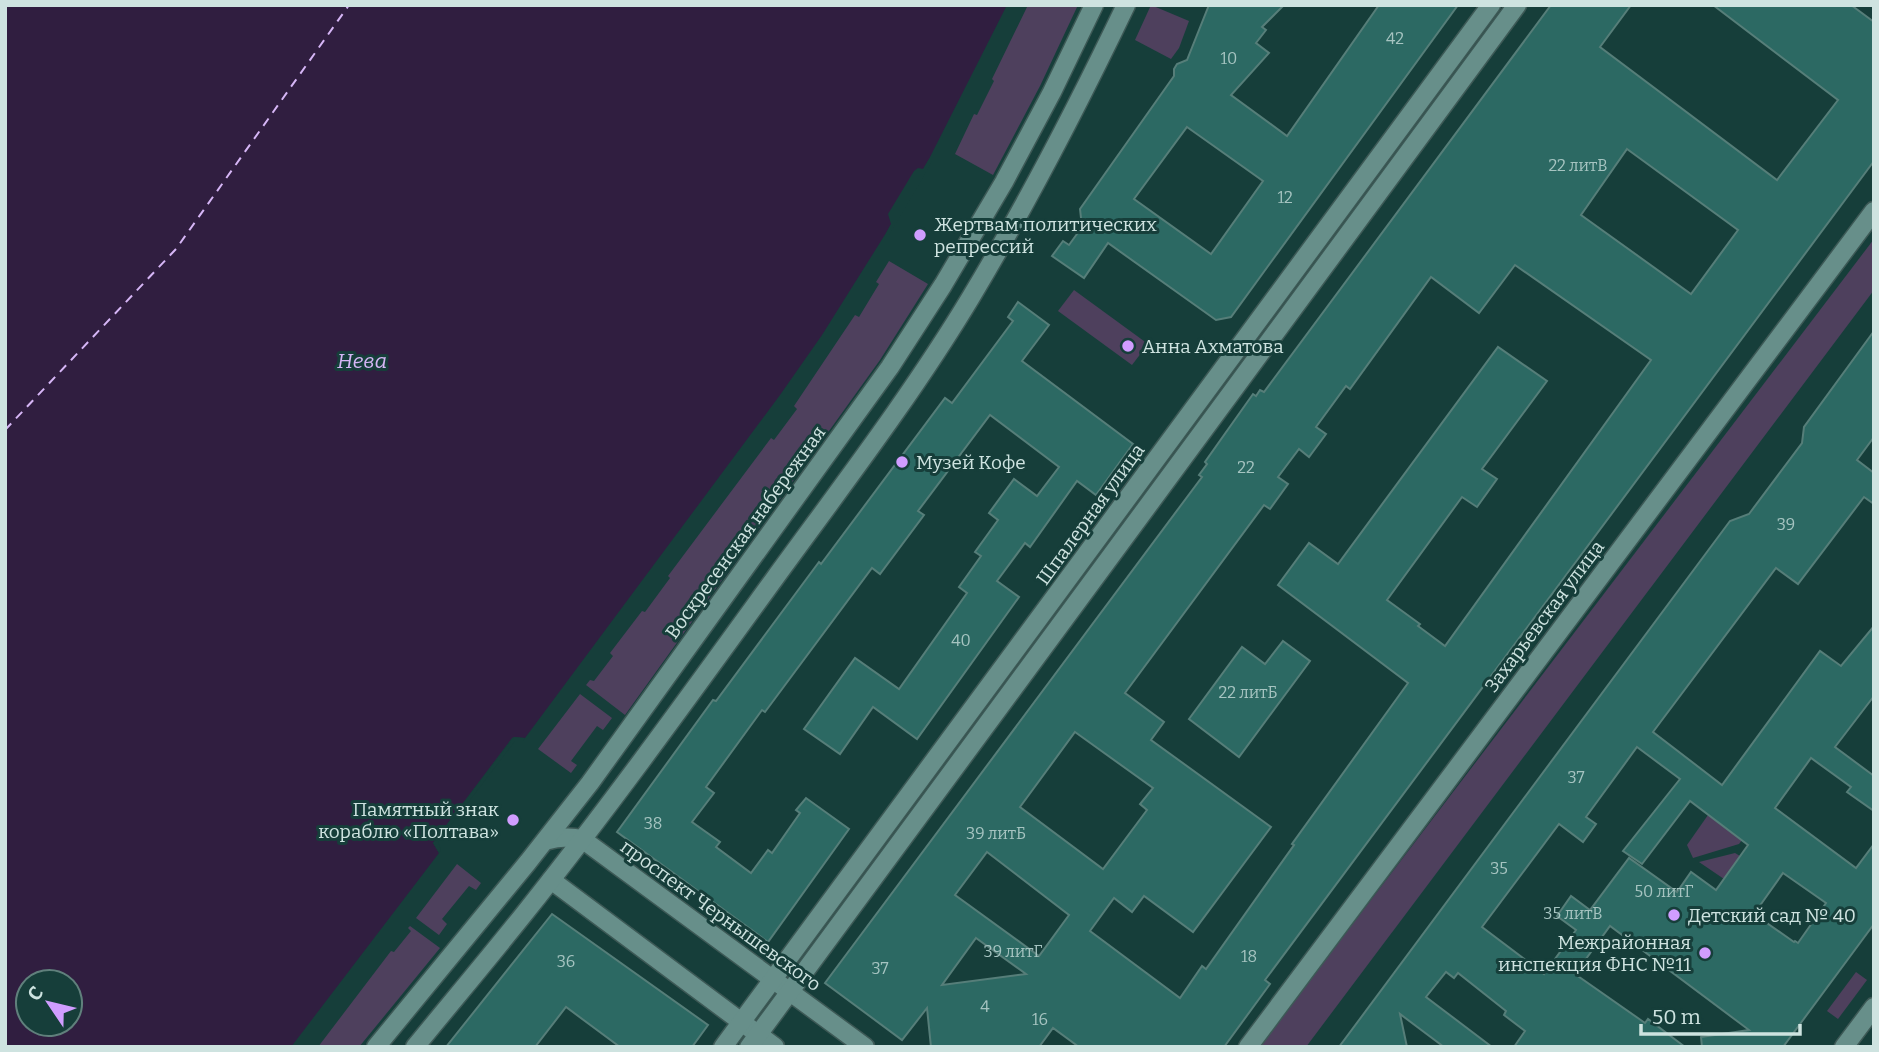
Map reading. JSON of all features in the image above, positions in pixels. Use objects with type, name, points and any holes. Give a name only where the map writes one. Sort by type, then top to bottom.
[{"type":"street","name":"Воскресенская набережная","points":[[376,1047],[590,783],[890,367],[1004,183],[1094,5]]},
{"type":"street","points":[[415,1047],[582,839],[702,679],[914,384],[969,300],[1029,197],[1078,105],[1126,5]]},
{"type":"street","name":"Шпалерная улица","points":[[723,1047],[1491,5]]},
{"type":"street","points":[[754,1040],[1517,5]]},
{"type":"street","name":"Захарьевская улица","points":[[1248,1047],[1874,211]]},
{"type":"street","points":[[545,841],[559,837],[582,839]]},
{"type":"street","name":"проспект Чернышевского","points":[[582,839],[865,1047]]},
{"type":"street","points":[[551,880],[742,1021],[754,1040],[775,1047]]},
{"type":"street","points":[[1844,1047],[1874,1007]]},
{"type":"shaded area","points":[[1028,5],[1078,5],[1040,86],[993,175],[955,154],[994,81],[992,79]]},
{"type":"shaded area","points":[[1151,5],[1189,21],[1179,48],[1171,59],[1135,40]]},
{"type":"shaded area","points":[[1874,239],[1874,290],[1306,1047],[1259,1047]]},
{"type":"shaded area","points":[[889,261],[928,284],[880,360],[625,715],[586,685],[590,680],[594,681],[613,656],[610,653],[642,611],[645,612],[670,578],[668,576],[771,438],[774,440],[797,409],[794,406],[855,315],[859,317]]},
{"type":"shaded area","points":[[1074,290],[1148,344],[1132,365],[1058,311]]},
{"type":"shaded area","points":[[580,694],[612,718],[603,730],[597,726],[571,761],[577,765],[571,773],[538,749]]},
{"type":"shaded area","points":[[1708,815],[1742,840],[1739,844],[1693,858],[1687,845]]},
{"type":"shaded area","points":[[1735,853],[1740,856],[1724,879],[1699,862]]},
{"type":"shaded area","points":[[457,864],[481,883],[476,890],[469,886],[442,919],[447,924],[439,935],[416,918]]},
{"type":"shaded area","points":[[410,926],[440,948],[359,1047],[318,1047],[391,951],[394,952],[411,931],[408,928]]},
{"type":"shaded area","points":[[1856,972],[1867,980],[1838,1019],[1827,1011]]},
{"type":"water","name":"Нева","points":[[5,5],[1007,5],[929,159],[822,335],[525,738],[512,738],[435,840],[433,843],[439,853],[291,1047],[5,1047]]},
{"type":"pier","points":[[929,159],[932,161],[889,235],[886,233],[891,224],[888,214],[914,171],[923,169]]},
{"type":"pier","points":[[514,737],[525,738],[523,741],[515,741],[438,842],[441,850],[439,853],[433,843]]},
{"type":"building","points":[[1209,5],[1284,5],[1262,27],[1266,30],[1256,43],[1269,53],[1231,95],[1287,136],[1379,5],[1458,5],[1231,317],[1216,320],[1108,243],[1084,278],[1052,256],[1063,241],[1069,245],[1082,227],[1080,209],[1174,76],[1177,64],[1187,60]],"holes":[[[1187,127],[1263,181],[1211,254],[1134,199]]]},
{"type":"building","points":[[1551,5],[1631,5],[1600,47],[1777,180],[1838,100],[1713,5],[1851,5],[1874,22],[1874,161],[1265,980],[1270,984],[1224,1047],[1079,1047],[1053,1028],[1039,1047],[931,1047],[927,1008],[902,1040],[825,983],[1202,477],[1199,475],[1207,464],[1205,462],[1253,394],[1256,396],[1260,390],[1264,392]],"holes":[[[1627,149],[1738,230],[1691,294],[1581,215]],[[1515,265],[1651,360],[1445,646],[1387,600],[1462,497],[1477,507],[1497,479],[1482,469],[1547,381],[1498,347],[1338,564],[1309,543],[1278,585],[1408,683],[1206,969],[1202,966],[1180,998],[1090,931],[1114,898],[1132,912],[1144,896],[1193,932],[1271,827],[1151,740],[1164,722],[1125,693],[1264,505],[1270,509],[1288,484],[1278,477],[1299,449],[1309,457],[1326,434],[1316,427],[1346,386],[1350,389],[1431,277],[1479,313]],[[1075,732],[1153,788],[1140,804],[1147,810],[1103,869],[1020,807]],[[987,852],[1069,915],[1039,956],[955,895]],[[976,938],[1026,974],[942,985]]]},
{"type":"building","points":[[1018,302],[1049,325],[1022,361],[1133,444],[1096,495],[1077,481],[1030,547],[1025,543],[997,581],[1019,597],[917,739],[873,707],[840,754],[804,729],[855,658],[899,689],[967,593],[959,587],[981,556],[975,552],[998,520],[989,513],[1014,479],[1037,496],[1059,467],[990,415],[918,511],[924,515],[880,574],[872,568],[765,712],[762,710],[706,787],[714,793],[692,822],[720,842],[716,847],[751,873],[768,850],[772,853],[800,813],[796,810],[806,798],[849,829],[768,942],[617,832],[713,700],[716,701],[945,398],[952,403],[1013,321],[1008,317]]},
{"type":"building","points":[[1874,331],[1874,437],[1857,460],[1874,473],[1874,504],[1864,497],[1798,584],[1776,568],[1653,732],[1722,785],[1820,651],[1841,666],[1874,626],[1874,696],[1835,747],[1874,776],[1874,811],[1847,792],[1851,787],[1811,758],[1775,808],[1856,868],[1874,844],[1874,924],[1783,1047],[1702,1047],[1701,1037],[1749,1030],[1610,926],[1575,974],[1645,1023],[1648,1019],[1685,1047],[1514,1047],[1525,1031],[1504,1015],[1506,1011],[1458,973],[1454,978],[1446,972],[1426,997],[1492,1047],[1444,1047],[1400,1014],[1407,1047],[1339,1047],[1730,521],[1749,514],[1802,443],[1804,427]],"holes":[[[1637,747],[1680,779],[1623,851],[1642,864],[1690,801],[1748,845],[1716,890],[1691,872],[1677,892],[1629,858],[1590,910],[1571,896],[1557,916],[1576,930],[1544,974],[1482,927],[1559,824],[1583,842],[1596,824],[1586,817]],[[1783,873],[1826,903],[1798,943],[1754,914]]]},
{"type":"building","points":[[1283,641],[1310,661],[1239,757],[1189,719],[1242,647],[1265,664]]},
{"type":"building","points":[[552,914],[708,1025],[692,1047],[620,1047],[566,1007],[535,1047],[446,1047]]},
{"type":"ferry route","points":[[5,430],[176,249],[349,5]]},
{"type":"place","name":"Жертвам политических репрессий","points":[[920,235]]},
{"type":"place","name":"Анна Ахматова","points":[[1128,346]]},
{"type":"place","name":"Музей Кофе","points":[[902,462]]},
{"type":"place","name":"Памятный знак кораблю «Полтава»","points":[[513,820]]},
{"type":"place","name":"Детский сад № 40","points":[[1674,915]]},
{"type":"place","name":"Межрайонная инспекция ФНС №11","points":[[1705,953]]}]
